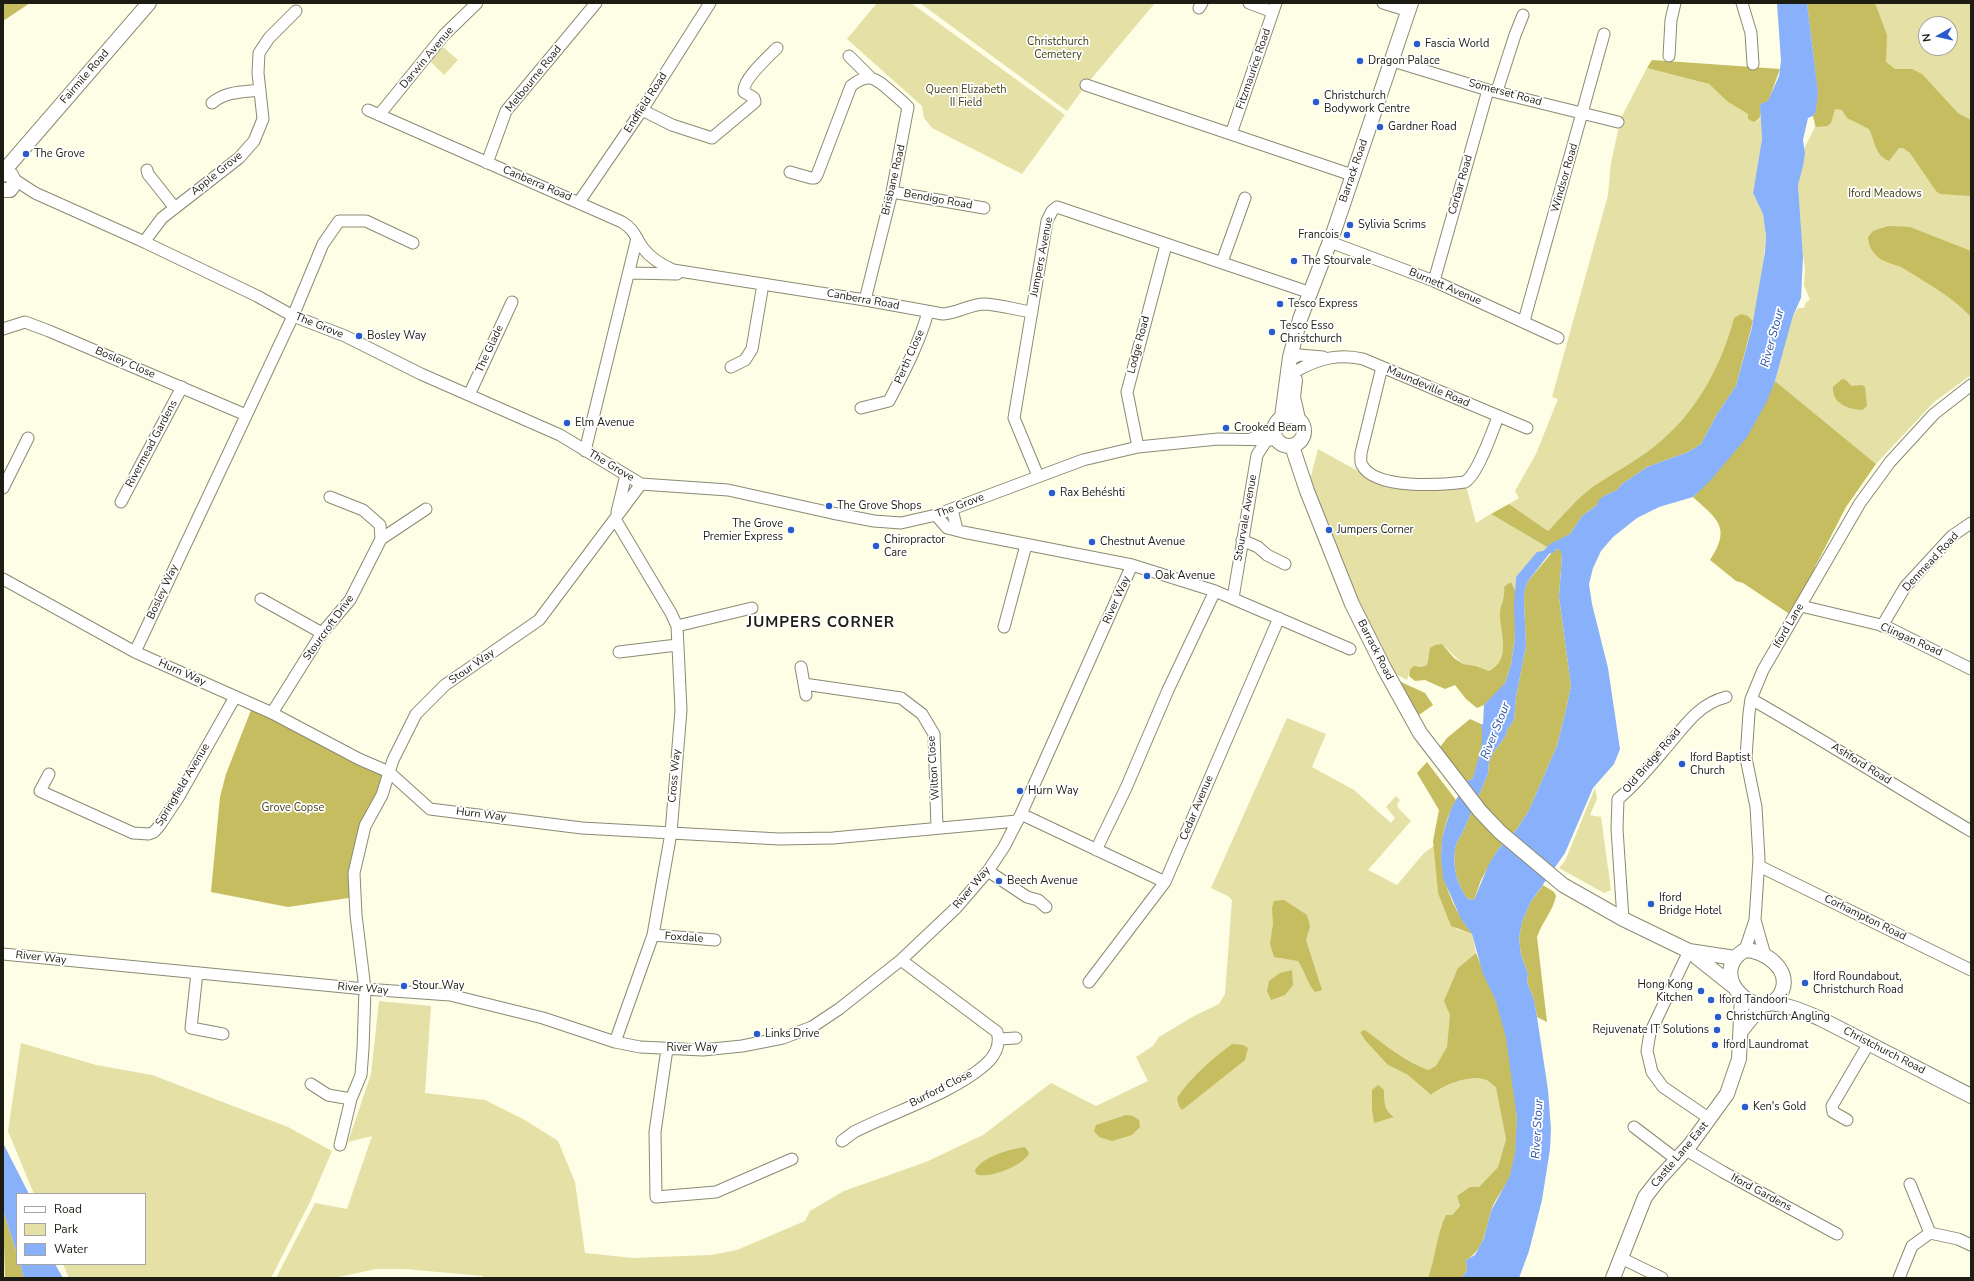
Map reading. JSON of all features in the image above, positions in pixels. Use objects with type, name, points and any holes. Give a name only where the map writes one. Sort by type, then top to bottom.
[{"type":"main road","name":"Fairmile Road","points":[[8,180],[20,151],[150,3]]},
{"type":"main road","name":"Barrack Road","points":[[1275,431],[1295,362],[1311,293],[1393,60],[1410,7]]},
{"type":"main road","name":"Barrack Road","points":[[1295,362],[1293,398],[1298,419]]},
{"type":"main road","points":[[1290,416],[1298,419],[1302,423],[1304,434],[1297,444],[1287,446],[1275,431],[1290,416]]},
{"type":"main road","name":"Barrack Road","points":[[1292,446],[1307,491],[1352,604],[1380,662],[1420,733],[1480,811],[1500,832],[1563,885],[1623,919]]},
{"type":"main road","points":[[1623,919],[1689,951],[1751,1002],[1765,1004]]},
{"type":"main road","points":[[1689,951],[1740,954],[1752,950],[1766,955],[1773,960],[1782,973],[1784,980],[1782,990],[1778,998],[1765,1004],[1741,1031]]},
{"type":"main road","points":[[1737,991],[1730,977],[1731,967],[1740,954]]},
{"type":"main road","name":"Christchurch Road","points":[[1782,990],[1796,1008]]},
{"type":"main road","name":"Castle Lane East","points":[[1612,1278],[1645,1197],[1710,1119],[1727,1094],[1739,1059],[1741,1031],[1737,991]]},
{"type":"main road","name":"Christchurch Road","points":[[1765,1004],[1780,1004],[1796,1008],[1971,1096]]},
{"type":"street","name":"Darwin Avenue","points":[[374,113],[444,35],[477,3]]},
{"type":"street","name":"Melbourne Road","points":[[487,163],[506,111],[596,3]]},
{"type":"street","name":"Endfield Road","points":[[579,202],[642,110],[710,3]]},
{"type":"street","points":[[1248,3],[1275,7]]},
{"type":"street","points":[[1383,3],[1410,7]]},
{"type":"street","points":[[1742,3],[1751,33],[1753,64]]},
{"type":"street","points":[[1670,56],[1672,4]]},
{"type":"street","name":"Fitzmaurice Road","points":[[1231,134],[1275,7]]},
{"type":"street","name":"Apple Grove","points":[[144,242],[162,218],[240,158],[254,141],[263,119],[258,61],[262,46],[296,11]]},
{"type":"street","name":"Corbar Road","points":[[1434,281],[1493,90],[1523,15]]},
{"type":"street","name":"Windsor Road","points":[[1524,321],[1604,34]]},
{"type":"street","points":[[642,110],[672,125],[712,138],[755,102],[754,98],[744,92],[743,88],[748,79],[777,48]]},
{"type":"street","name":"Brisbane Road","points":[[849,56],[870,78],[879,81],[908,107],[908,115],[892,192],[865,300]]},
{"type":"street","name":"Somerset Road","points":[[1393,60],[1493,90],[1618,122]]},
{"type":"street","points":[[790,172],[815,178],[851,86],[857,81],[870,78]]},
{"type":"street","points":[[1086,85],[1352,175]]},
{"type":"street","points":[[212,103],[219,97],[228,94],[260,90]]},
{"type":"street","name":"Canberra Road","points":[[374,113],[579,202],[631,227],[643,248],[661,264],[673,270],[865,300],[928,312],[954,313],[986,304],[1032,312]]},
{"type":"street","points":[[147,170],[148,174],[175,208]]},
{"type":"street","name":"The Grove","points":[[8,180],[35,194],[144,242],[257,296],[293,316],[345,336],[469,395],[560,435],[641,484],[728,490],[832,513],[888,522],[901,522],[936,515],[1084,460],[1138,447],[1218,439],[1251,439],[1275,431]]},
{"type":"street","name":"Bendigo Road","points":[[892,192],[984,208]]},
{"type":"street","points":[[1222,262],[1244,198]]},
{"type":"street","name":"Jumpers Avenue","points":[[1038,476],[1014,418],[1047,221],[1052,210],[1057,207],[1311,293]]},
{"type":"street","name":"Bosley Way","points":[[135,652],[293,316],[323,244],[339,220],[366,221],[413,243]]},
{"type":"street","points":[[585,451],[637,238]]},
{"type":"street","name":"Burnett Avenue","points":[[1330,242],[1434,281],[1524,321],[1558,338]]},
{"type":"street","name":"Lodge Road","points":[[1138,447],[1126,392],[1166,245]]},
{"type":"street","name":"Canberra Road","points":[[629,273],[692,274]]},
{"type":"street","points":[[731,367],[745,360],[752,350],[763,284]]},
{"type":"street","name":"The Glade","points":[[469,395],[512,302]]},
{"type":"street","name":"Perth Close","points":[[861,408],[891,405],[912,357],[928,312]]},
{"type":"street","name":"Bosley Close","points":[[3,329],[25,322],[246,415]]},
{"type":"street","name":"Maundeville Road","points":[[1295,362],[1352,356],[1382,367],[1527,428]]},
{"type":"street","name":"Maundeville Road","points":[[1295,362],[1321,359]]},
{"type":"street","points":[[1382,367],[1361,453],[1361,464],[1367,471],[1377,477],[1404,484],[1465,482],[1470,479],[1478,464],[1498,417]]},
{"type":"street","name":"Iford Lane","points":[[1740,954],[1755,920],[1759,866],[1756,807],[1746,758],[1751,698],[1763,670],[1860,503],[1890,462],[1934,414],[1971,385]]},
{"type":"street","name":"Rivermead Gardens","points":[[121,502],[182,387]]},
{"type":"street","name":"The Grove","points":[[1251,439],[1275,431]]},
{"type":"street","name":"Stourvale Avenue","points":[[1233,598],[1258,455],[1275,431]]},
{"type":"street","points":[[3,488],[28,438]]},
{"type":"street","name":"Stour Way","points":[[615,519],[626,475]]},
{"type":"street","name":"Stour Way","points":[[340,1145],[351,1099],[361,1075],[365,989],[356,915],[354,873],[365,826],[382,795],[393,760],[416,714],[445,685],[539,620],[641,484]]},
{"type":"street","points":[[330,497],[363,510],[380,525],[382,539],[426,509]]},
{"type":"street","points":[[952,509],[957,530]]},
{"type":"street","points":[[936,515],[947,528],[1132,565],[1216,590],[1350,649]]},
{"type":"street","name":"Cross Way","points":[[615,519],[671,613],[677,626],[681,710],[670,833],[653,936],[615,1042]]},
{"type":"street","name":"Denmead Road","points":[[1882,626],[1905,587],[1952,536],[1971,524]]},
{"type":"street","name":"Stourcroft Drive","points":[[272,714],[322,633],[350,600],[382,539]]},
{"type":"street","points":[[1242,540],[1258,547],[1267,555],[1284,564]]},
{"type":"street","points":[[1004,627],[1026,544]]},
{"type":"street","name":"River Way","points":[[3,954],[198,974],[450,995],[544,1018],[615,1042],[640,1047],[703,1050],[742,1046],[790,1035],[812,1027],[839,1009],[902,960],[956,908],[988,871],[1004,847],[1019,817],[1132,565]]},
{"type":"street","name":"Hurn Way","points":[[3,579],[135,652],[272,714],[359,759],[389,772],[430,809],[582,828],[780,839],[834,838],[937,828],[1019,817]]},
{"type":"street","points":[[1096,850],[1126,788],[1168,690],[1216,590]]},
{"type":"street","points":[[261,599],[322,633]]},
{"type":"street","name":"Clingan Road","points":[[1801,606],[1882,626],[1969,664]]},
{"type":"street","points":[[677,626],[752,608]]},
{"type":"street","name":"Cedar Avenue","points":[[1089,982],[1165,882],[1279,618]]},
{"type":"street","points":[[619,652],[677,645]]},
{"type":"street","points":[[800,667],[806,695]]},
{"type":"street","name":"Wilton Close","points":[[804,684],[901,698],[922,714],[934,734],[937,828]]},
{"type":"street","name":"Springfield Avenue","points":[[48,774],[40,791],[133,833],[146,834],[154,832],[178,798],[235,697]]},
{"type":"street","name":"Old Bridge Road","points":[[1623,919],[1617,830],[1618,799],[1666,749],[1686,722],[1697,712],[1726,697]]},
{"type":"street","name":"Ashford Road","points":[[1751,698],[1810,732],[1858,764],[1971,831]]},
{"type":"street","points":[[1019,817],[1165,882]]},
{"type":"street","name":"Corhampton Road","points":[[1759,866],[1971,970]]},
{"type":"street","points":[[988,871],[1027,897],[1038,900],[1046,907]]},
{"type":"street","name":"Iford Lane","points":[[1755,920],[1766,955]]},
{"type":"street","name":"Foxdale","points":[[653,936],[715,940]]},
{"type":"street","points":[[1689,951],[1650,1033],[1647,1051],[1652,1072],[1663,1087],[1710,1119]]},
{"type":"street","points":[[902,960],[991,1027],[997,1032],[999,1038],[1016,1038]]},
{"type":"street","points":[[198,974],[191,1028],[223,1034]]},
{"type":"street","name":"Burford Close","points":[[842,1142],[860,1128],[931,1097],[967,1078],[991,1058],[997,1049],[999,1038]]},
{"type":"street","points":[[1846,1120],[1833,1112],[1832,1106],[1868,1043]]},
{"type":"street","points":[[668,1049],[656,1132],[656,1197],[716,1192],[792,1159]]},
{"type":"street","points":[[311,1084],[328,1095],[351,1099]]},
{"type":"street","name":"Iford Gardens","points":[[1634,1127],[1681,1155],[1723,1172],[1837,1234]]},
{"type":"street","points":[[1910,1184],[1930,1233]]},
{"type":"street","points":[[1899,1278],[1912,1246],[1930,1233],[1958,1239],[1971,1245]]},
{"type":"street","points":[[1621,1258],[1662,1278]]},
{"type":"green space","points":[[3,3],[30,3],[3,21]]},
{"type":"green space","name":"Queen Elizabeth II Field","points":[[877,3],[911,3],[1065,115],[1022,174],[932,128],[924,118],[922,106],[847,39]]},
{"type":"green space","name":"Christchurch Cemetery","points":[[920,3],[1155,3],[1086,85],[1067,111]]},
{"type":"green space","name":"Iford Meadows","points":[[1807,3],[1971,3],[1971,375],[1934,402],[1876,464],[1775,381],[1793,316],[1798,308],[1804,308],[1806,302],[1810,300],[1804,285],[1805,269],[1798,185],[1805,147],[1815,127],[1813,116],[1816,111],[1814,56]]},
{"type":"green space","points":[[1807,3],[1875,3],[1887,35],[1886,62],[1895,69],[1912,69],[1922,74],[1958,113],[1971,120],[1971,196],[1940,194],[1936,191],[1910,153],[1903,148],[1899,148],[1889,161],[1884,158],[1876,148],[1869,129],[1847,118],[1842,110],[1835,109],[1831,123],[1827,126],[1816,127],[1813,116],[1816,111],[1818,92]]},
{"type":"green space","points":[[443,47],[458,60],[444,75],[430,61]]},
{"type":"green space","points":[[1652,60],[1780,69],[1768,102],[1760,104],[1760,117],[1753,122],[1748,119],[1748,114],[1728,102],[1709,84],[1647,68]]},
{"type":"green space","points":[[1647,68],[1709,84],[1728,102],[1748,114],[1748,119],[1753,122],[1759,120],[1761,116],[1762,139],[1753,193],[1763,214],[1766,236],[1762,277],[1753,321],[1748,316],[1734,318],[1722,353],[1707,385],[1698,400],[1675,428],[1646,453],[1594,486],[1548,531],[1509,504],[1519,498],[1515,491],[1536,454],[1558,399],[1552,397],[1608,195],[1611,163],[1621,118]]},
{"type":"green space","points":[[1888,226],[1910,227],[1971,251],[1971,317],[1964,309],[1938,290],[1901,267],[1879,258],[1872,251],[1868,237],[1873,231]]},
{"type":"green space","points":[[1741,314],[1748,316],[1753,321],[1736,386],[1717,414],[1701,444],[1688,452],[1647,467],[1622,484],[1617,490],[1604,496],[1597,505],[1582,516],[1570,534],[1547,547],[1491,514],[1509,504],[1548,531],[1594,486],[1654,447],[1675,427],[1698,400],[1715,369],[1729,335],[1734,318]]},
{"type":"green space","points":[[1842,379],[1846,380],[1851,386],[1862,385],[1865,387],[1867,406],[1862,410],[1846,407],[1835,398],[1833,387]]},
{"type":"green space","points":[[1775,381],[1876,464],[1846,507],[1816,565],[1794,617],[1743,583],[1736,581],[1710,560],[1717,549],[1721,531],[1715,518],[1693,497],[1728,458],[1739,443],[1760,411]]},
{"type":"green space","points":[[1318,449],[1354,469],[1390,481],[1465,482],[1476,523],[1491,514],[1547,547],[1516,577],[1515,590],[1511,582],[1506,592],[1502,602],[1501,611],[1503,648],[1501,657],[1497,664],[1489,671],[1476,666],[1463,664],[1442,644],[1428,657],[1427,665],[1421,667],[1414,666],[1410,669],[1407,680],[1384,668],[1307,491]]},
{"type":"green space","points":[[1555,549],[1561,550],[1562,555],[1559,597],[1571,686],[1566,710],[1557,746],[1529,810],[1517,829],[1497,851],[1481,880],[1474,900],[1468,899],[1463,893],[1457,876],[1454,858],[1455,849],[1488,774],[1489,762],[1493,753],[1505,737],[1507,730],[1514,720],[1516,697],[1526,646],[1525,589],[1528,581]]},
{"type":"green space","points":[[1511,582],[1515,590],[1516,623],[1511,665],[1505,683],[1484,705],[1477,708],[1466,699],[1455,685],[1445,689],[1425,680],[1415,681],[1409,676],[1410,669],[1414,666],[1421,667],[1427,665],[1430,648],[1435,645],[1442,644],[1454,658],[1463,664],[1476,666],[1489,671],[1496,666],[1503,653],[1500,614],[1504,587]]},
{"type":"green space","points":[[1399,681],[1425,693],[1433,705],[1419,715],[1406,696]]},
{"type":"green space","name":"Grove Copse","points":[[253,705],[389,772],[365,826],[355,897],[288,907],[211,892],[220,797],[226,774]]},
{"type":"green space","points":[[1287,718],[1326,734],[1312,767],[1354,790],[1391,823],[1395,818],[1386,807],[1396,796],[1400,800],[1397,804],[1398,808],[1411,821],[1368,870],[1397,885],[1424,853],[1434,846],[1438,893],[1456,929],[1472,934],[1476,953],[1458,968],[1447,1047],[1437,1066],[1428,1070],[1397,1054],[1388,1065],[1408,1075],[1431,1095],[1449,1084],[1465,1079],[1472,1078],[1488,1081],[1497,1087],[1506,1139],[1498,1167],[1479,1187],[1457,1196],[1460,1206],[1441,1226],[1432,1267],[1428,1278],[486,1278],[482,1276],[405,1269],[376,1269],[339,1277],[276,1278],[315,1203],[347,1209],[372,1136],[348,1142],[371,1074],[379,1001],[431,1006],[425,1093],[485,1100],[525,1120],[558,1141],[575,1182],[585,1253],[633,1258],[711,1255],[737,1250],[805,1221],[810,1211],[844,1191],[926,1162],[983,1135],[1051,1083],[1096,1106],[1148,1081],[1136,1057],[1153,1046],[1159,1037],[1194,1016],[1219,1004],[1225,994],[1232,900],[1228,896],[1211,888]],"holes":[[[1384,1090],[1384,1103],[1389,1114],[1374,1122]]]},
{"type":"green space","points":[[1470,719],[1481,724],[1484,736],[1473,778],[1466,782],[1440,747],[1447,738]]},
{"type":"green space","points":[[1427,762],[1456,800],[1448,817],[1443,835],[1441,852],[1443,869],[1446,886],[1453,902],[1461,918],[1472,934],[1451,926],[1438,893],[1433,841],[1439,810],[1417,773]]},
{"type":"green space","points":[[1595,788],[1597,799],[1590,815],[1601,817],[1611,890],[1604,893],[1559,868],[1565,861]]},
{"type":"green space","points":[[1543,885],[1554,892],[1556,896],[1537,937],[1547,1022],[1537,1017],[1534,1000],[1527,982],[1528,974],[1521,955],[1519,938],[1522,922],[1530,903]]},
{"type":"green space","points":[[1284,900],[1307,915],[1310,926],[1306,940],[1322,990],[1315,992],[1298,961],[1274,957],[1270,944],[1273,924],[1272,908],[1274,901]]},
{"type":"green space","points":[[1476,953],[1502,1018],[1512,1063],[1517,1113],[1515,1158],[1510,1176],[1497,1197],[1491,1211],[1481,1245],[1472,1256],[1466,1260],[1467,1270],[1462,1278],[1428,1278],[1440,1230],[1446,1215],[1452,1215],[1460,1206],[1457,1196],[1470,1187],[1479,1187],[1498,1167],[1506,1139],[1496,1087],[1486,1080],[1472,1078],[1449,1084],[1431,1095],[1408,1075],[1388,1065],[1365,1040],[1360,1032],[1365,1030],[1395,1052],[1419,1066],[1428,1070],[1436,1066],[1447,1047],[1450,1015],[1444,1001],[1458,968]]},
{"type":"green space","points":[[1292,970],[1293,985],[1285,995],[1271,1000],[1267,991],[1269,981],[1280,973]]},
{"type":"green space","points":[[21,1043],[96,1065],[152,1075],[288,1127],[332,1151],[311,1200],[271,1278],[69,1278],[63,1265],[146,1265],[146,1193],[34,1193],[8,1131]]},
{"type":"green space","points":[[1232,1044],[1243,1045],[1248,1048],[1245,1060],[1182,1110],[1179,1106],[1177,1098],[1183,1090],[1202,1069]]},
{"type":"green space","points":[[1378,1085],[1384,1090],[1386,1109],[1394,1117],[1374,1123],[1372,1090]]},
{"type":"green space","points":[[1126,1115],[1133,1116],[1139,1120],[1140,1127],[1132,1135],[1112,1141],[1099,1137],[1094,1131],[1096,1125]]},
{"type":"green space","points":[[1025,1147],[1029,1153],[1021,1162],[997,1173],[988,1175],[976,1174],[975,1170],[979,1165],[991,1157],[1005,1151]]},
{"type":"green space","points":[[3,1210],[16,1251],[16,1265],[20,1265],[24,1278],[5,1278]]},
{"type":"water","name":"River Stour","points":[[1777,3],[1807,3],[1818,92],[1816,111],[1813,116],[1808,118],[1803,140],[1805,153],[1798,185],[1803,257],[1801,298],[1793,316],[1775,381],[1766,403],[1747,437],[1709,482],[1693,497],[1659,507],[1637,518],[1613,537],[1601,551],[1593,568],[1589,584],[1592,604],[1608,668],[1620,749],[1614,764],[1593,788],[1565,853],[1530,903],[1522,922],[1519,938],[1521,955],[1528,974],[1527,982],[1534,1000],[1548,1090],[1551,1129],[1550,1149],[1542,1200],[1529,1251],[1519,1278],[1462,1278],[1467,1270],[1466,1260],[1475,1255],[1484,1238],[1491,1211],[1510,1176],[1515,1153],[1517,1118],[1506,1038],[1496,1001],[1483,974],[1472,934],[1461,919],[1443,878],[1441,858],[1442,839],[1452,807],[1466,782],[1473,778],[1482,745],[1481,724],[1483,724],[1484,705],[1505,683],[1511,665],[1515,637],[1514,605],[1516,577],[1537,552],[1543,551],[1550,544],[1570,534],[1582,516],[1597,505],[1599,500],[1604,496],[1617,490],[1622,484],[1647,467],[1688,452],[1701,444],[1717,414],[1736,386],[1752,327],[1765,252],[1766,236],[1763,214],[1753,193],[1762,139],[1760,104],[1768,101],[1779,76],[1781,61]],"holes":[[[1555,549],[1560,550],[1562,555],[1559,597],[1571,686],[1557,746],[1529,810],[1517,829],[1497,851],[1489,864],[1474,900],[1468,899],[1463,893],[1457,876],[1454,858],[1455,849],[1488,774],[1489,762],[1493,753],[1505,737],[1507,730],[1514,720],[1516,697],[1526,646],[1525,589],[1528,581],[1549,554],[1555,552]]]},
{"type":"water","points":[[3,1143],[28,1193],[16,1193],[16,1251],[3,1210]]},
{"type":"water","points":[[20,1265],[56,1265],[63,1278],[24,1278]]},
{"type":"place","name":"Fascia World","points":[[1417,44]]},
{"type":"place","name":"Dragon Palace","points":[[1360,61]]},
{"type":"place","name":"Christchurch Bodywork Centre","points":[[1316,102]]},
{"type":"place","name":"Gardner Road","points":[[1380,127]]},
{"type":"place","name":"The Grove","points":[[26,154]]},
{"type":"place","name":"Sylivia Scrims","points":[[1350,225]]},
{"type":"place","name":"Francois","points":[[1347,235]]},
{"type":"place","name":"The Stourvale","points":[[1294,261]]},
{"type":"place","name":"Tesco Express","points":[[1280,304]]},
{"type":"place","name":"Tesco Esso Christchurch","points":[[1272,332]]},
{"type":"place","name":"Bosley Way","points":[[359,336]]},
{"type":"place","name":"Elm Avenue","points":[[567,423]]},
{"type":"place","name":"Crooked Beam","points":[[1226,428]]},
{"type":"place","name":"Rax Behéshti","points":[[1052,493]]},
{"type":"place","name":"The Grove Shops","points":[[829,506]]},
{"type":"place","name":"The Grove Premier Express","points":[[791,530]]},
{"type":"place","name":"Jumpers Corner","points":[[1329,530]]},
{"type":"place","name":"Chestnut Avenue","points":[[1092,542]]},
{"type":"place","name":"Chiropractor Care","points":[[876,546]]},
{"type":"place","name":"Oak Avenue","points":[[1147,576]]},
{"type":"place","name":"Iford Baptist Church","points":[[1682,764]]},
{"type":"place","name":"Hurn Way","points":[[1020,791]]},
{"type":"place","name":"Beech Avenue","points":[[999,881]]},
{"type":"place","name":"Iford Bridge Hotel","points":[[1651,904]]},
{"type":"place","name":"Iford Roundabout, Christchurch Road","points":[[1805,983]]},
{"type":"place","name":"Stour Way","points":[[404,986]]},
{"type":"place","name":"Hong Kong Kitchen","points":[[1701,991]]},
{"type":"place","name":"Iford Tandoori","points":[[1711,1000]]},
{"type":"place","name":"Christchurch Angling","points":[[1718,1017]]},
{"type":"place","name":"Rejuvenate IT Solutions","points":[[1717,1030]]},
{"type":"place","name":"Links Drive","points":[[757,1034]]},
{"type":"place","name":"Iford Laundromat","points":[[1715,1045]]},
{"type":"place","name":"Ken's Gold","points":[[1745,1107]]},
{"type":"district","name":"JUMPERS CORNER","points":[[821,623]]}]
